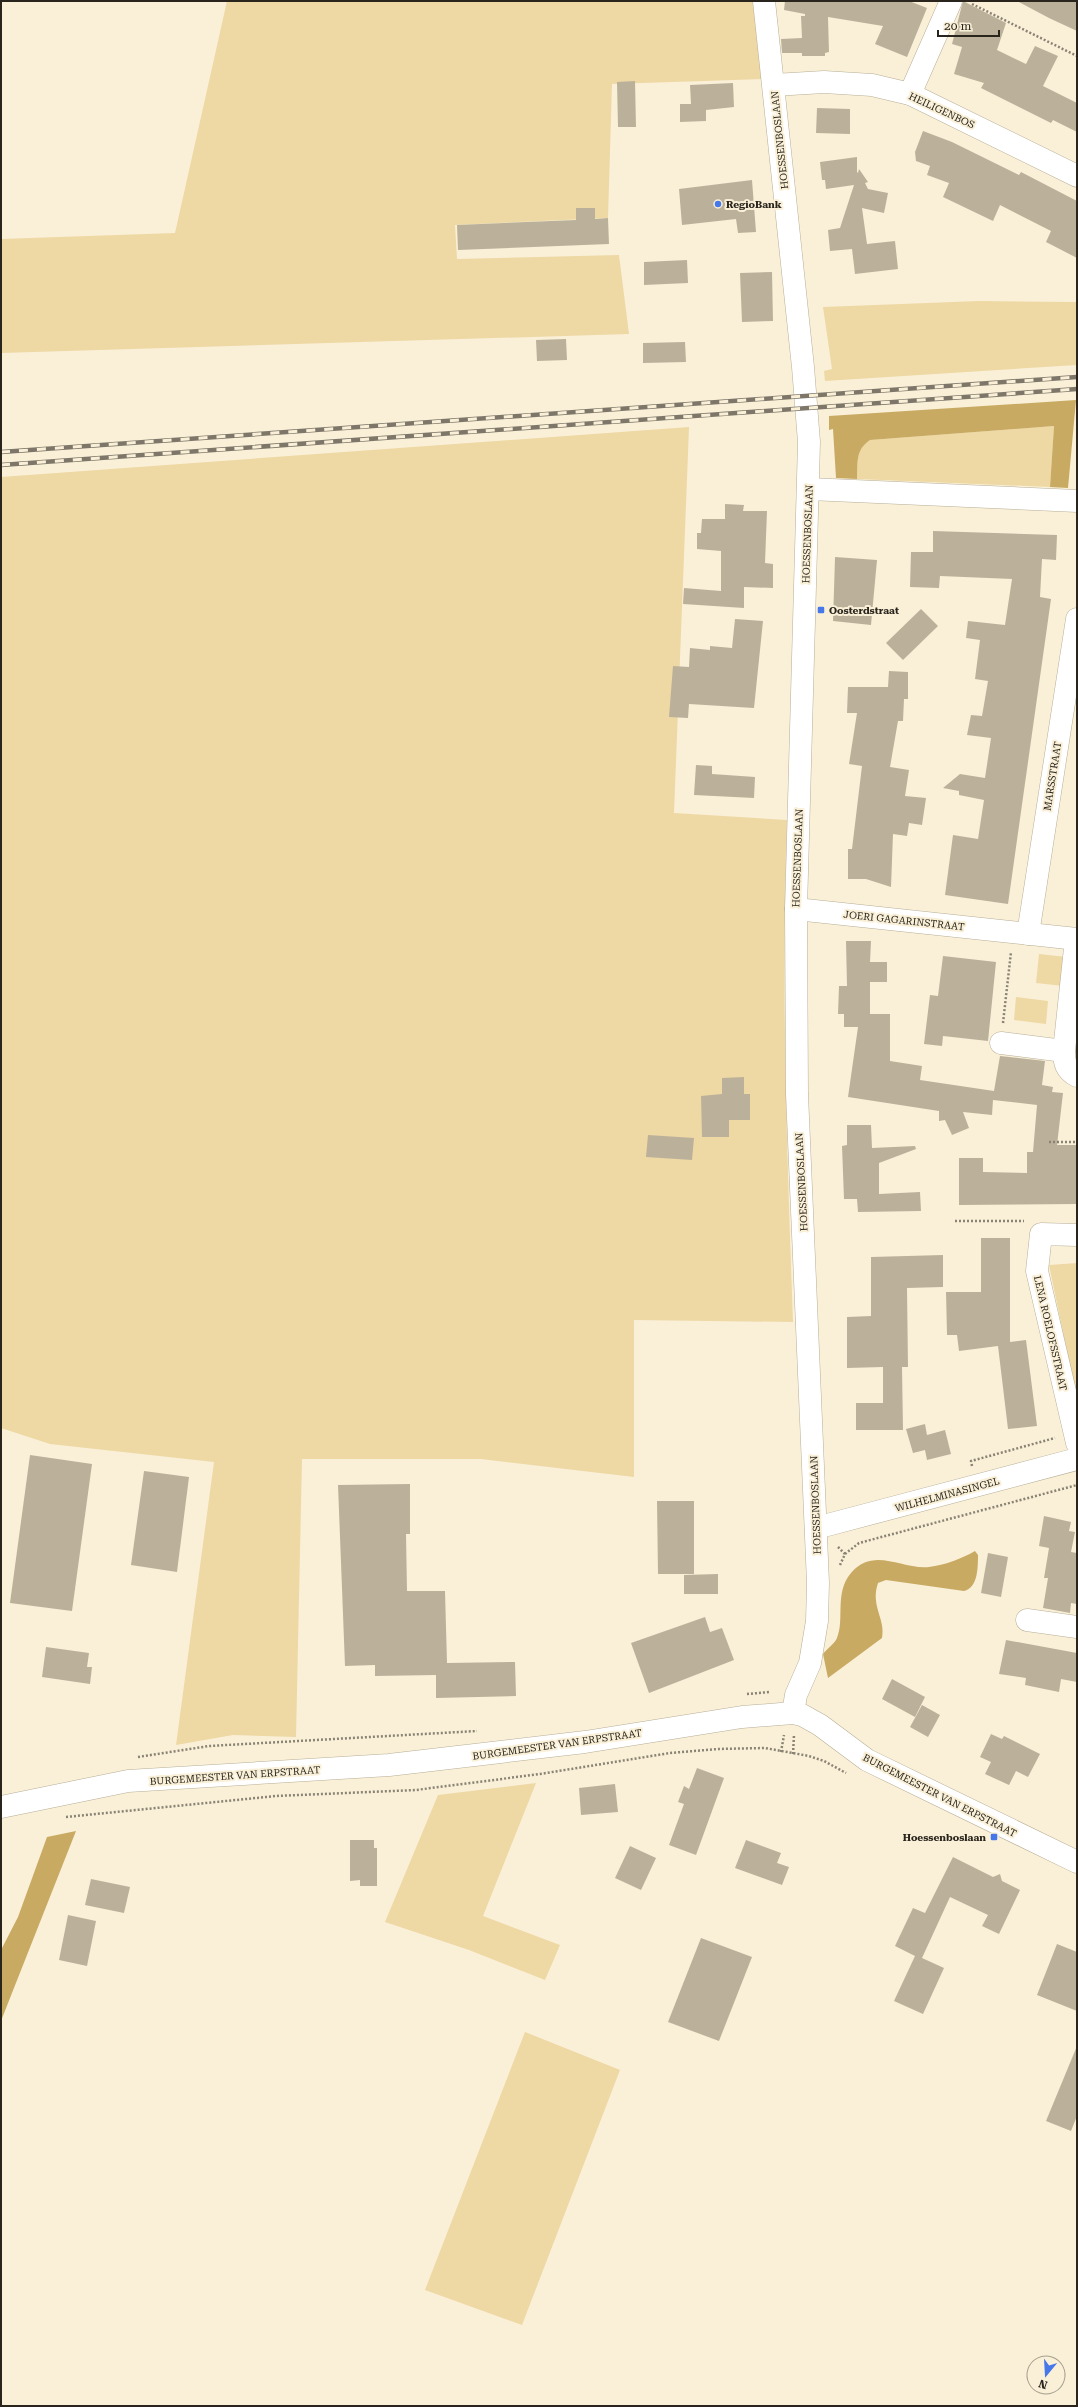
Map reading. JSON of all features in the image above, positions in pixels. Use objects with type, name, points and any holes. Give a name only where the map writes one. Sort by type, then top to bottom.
[{"type":"street","name":"HOESSENBOSLAAN","points":[[764,1],[803,367],[809,442],[809,489],[796,909],[797,1094],[818,1583],[817,1621],[810,1663],[796,1695],[793,1713]]},
{"type":"street","points":[[910,94],[951,1]]},
{"type":"street","name":"HEILIGENBOS","points":[[774,85],[824,82],[872,85],[910,94],[1077,176]]},
{"type":"street","points":[[809,489],[1077,501]]},
{"type":"street","name":"MARSSTRAAT","points":[[1020,933],[1077,619]]},
{"type":"street","name":"JOERI GAGARINSTRAAT","points":[[796,909],[1077,939],[1064,1050],[1064,1062],[1071,1072],[1077,1076]]},
{"type":"street","points":[[1001,1043],[1064,1050]]},
{"type":"street","points":[[1040,1235],[1077,1235]]},
{"type":"street","name":"LENA ROELOFSSTRAAT","points":[[1040,1235],[1037,1271],[1077,1443]]},
{"type":"street","name":"WILHELMINASINGEL","points":[[816,1528],[1077,1459]]},
{"type":"street","points":[[1027,1620],[1077,1627]]},
{"type":"street","name":"BURGEMEESTER VAN ERPSTRAAT","points":[[1,1807],[128,1781],[389,1765],[584,1742],[742,1717],[793,1713],[802,1714],[820,1725],[867,1760],[1077,1862]]},
{"type":"path","points":[[965,1],[1077,56]]},
{"type":"path","points":[[1001,1043],[1020,933]]},
{"type":"path","points":[[1049,1142],[1077,1142]]},
{"type":"path","points":[[955,1221],[1029,1222],[1040,1235]]},
{"type":"path","points":[[818,1583],[838,1569],[845,1554],[859,1543],[1077,1485]]},
{"type":"shaded area","points":[[227,1],[756,1],[765,79],[612,84],[608,218],[455,225],[457,259],[619,255],[629,334],[1,353],[1,239],[175,233]]},
{"type":"shaded area","points":[[979,301],[1077,302],[1077,365],[825,381],[824,371],[832,369],[823,307]]},
{"type":"shaded area","points":[[1076,400],[1068,488],[1050,487],[1054,426],[870,440],[862,448],[858,457],[857,479],[836,478],[833,429],[829,430],[829,416]]},
{"type":"shaded area","points":[[1054,426],[1050,487],[857,479],[858,457],[862,448],[870,440]]},
{"type":"shaded area","points":[[689,427],[674,813],[787,820],[785,883],[785,1008],[787,1134],[793,1322],[634,1320],[634,1477],[481,1459],[302,1459],[296,1737],[233,1735],[176,1745],[214,1462],[50,1444],[1,1428],[1,477]]},
{"type":"shaded area","points":[[1039,954],[1066,957],[1064,986],[1036,983]]},
{"type":"shaded area","points":[[1016,997],[1048,1001],[1046,1024],[1014,1020]]},
{"type":"shaded area","points":[[1077,1263],[1077,1399],[1049,1265]]},
{"type":"shaded area","points":[[975,1551],[978,1555],[978,1565],[975,1581],[969,1589],[964,1591],[886,1580],[878,1583],[876,1599],[883,1631],[882,1638],[828,1678],[823,1654],[837,1638],[840,1623],[841,1597],[846,1581],[851,1573],[860,1565],[869,1561],[879,1560],[919,1567],[929,1567],[953,1561]]},
{"type":"shaded area","points":[[536,1783],[483,1916],[560,1945],[545,1980],[469,1950],[385,1922],[438,1795]]},
{"type":"shaded area","points":[[76,1831],[1,2021],[1,1950],[18,1917],[47,1837]]},
{"type":"shaded area","points":[[525,2032],[620,2070],[522,2325],[425,2290]]},
{"type":"building","points":[[785,1],[909,1],[927,8],[907,57],[875,44],[883,26],[828,17],[829,52],[825,53],[825,56],[802,56],[802,53],[782,53],[781,39],[802,38],[801,16],[805,16],[805,14],[784,10]]},
{"type":"building","points":[[963,1],[1006,23],[997,50],[1026,64],[1035,46],[1058,56],[1043,86],[1077,103],[1077,132],[1053,120],[1051,123],[981,88],[984,83],[954,74],[962,47],[952,44]]},
{"type":"building","points":[[1017,1],[1077,1],[1077,31],[1049,18]]},
{"type":"building","points":[[635,81],[636,127],[618,127],[617,82]]},
{"type":"building","points":[[733,83],[734,107],[706,110],[706,121],[680,122],[680,104],[691,104],[690,85]]},
{"type":"building","points":[[817,108],[850,109],[850,134],[816,133]]},
{"type":"building","points":[[923,131],[952,142],[1019,175],[1021,172],[1077,201],[1077,258],[1046,242],[1051,231],[1000,205],[993,221],[943,197],[949,183],[927,175],[930,166],[916,161],[915,152]]},
{"type":"building","points":[[857,157],[857,172],[858,173],[859,169],[868,182],[865,183],[868,189],[888,193],[884,213],[862,208],[867,244],[895,241],[898,269],[855,274],[852,249],[830,251],[828,230],[840,228],[854,185],[826,189],[825,180],[822,180],[820,162]]},
{"type":"building","name":"RegioBank","points":[[752,180],[756,232],[738,233],[736,219],[682,225],[679,189]]},
{"type":"building","points":[[576,208],[595,208],[595,219],[608,218],[609,244],[458,250],[457,225],[576,220]]},
{"type":"building","points":[[687,260],[688,283],[644,285],[644,262]]},
{"type":"building","points":[[772,272],[773,321],[742,322],[740,273]]},
{"type":"building","points":[[566,339],[567,360],[537,361],[536,340]]},
{"type":"building","points":[[685,342],[686,362],[643,363],[643,343]]},
{"type":"building","points":[[725,504],[744,505],[743,511],[767,511],[765,563],[773,564],[773,588],[744,587],[744,608],[683,604],[684,588],[721,591],[721,551],[697,549],[697,533],[701,533],[702,519],[725,519]]},
{"type":"building","points":[[933,531],[1057,535],[1056,560],[1042,559],[1040,597],[1051,599],[1008,904],[945,895],[953,835],[978,839],[984,800],[959,795],[959,791],[943,788],[960,774],[985,778],[991,738],[967,735],[971,715],[982,716],[988,681],[975,679],[980,640],[966,638],[968,621],[1005,625],[1012,579],[940,576],[939,588],[910,587],[911,552],[933,552]]},
{"type":"building","points":[[835,557],[877,560],[871,625],[833,621]]},
{"type":"building","points":[[921,609],[938,626],[903,660],[886,643]]},
{"type":"building","points":[[735,619],[763,621],[754,708],[689,704],[688,718],[669,717],[673,666],[689,667],[690,648],[710,650],[710,646],[732,648]]},
{"type":"building","points":[[889,671],[908,672],[908,699],[904,699],[903,721],[898,721],[890,767],[909,770],[905,796],[926,798],[922,825],[909,823],[907,836],[893,834],[891,887],[866,879],[848,879],[848,849],[852,849],[862,766],[849,764],[857,713],[847,713],[848,687],[888,687]]},
{"type":"building","points":[[696,765],[712,766],[712,774],[755,777],[754,798],[694,795]]},
{"type":"building","points":[[846,941],[871,941],[870,962],[887,962],[887,982],[870,982],[870,1014],[890,1014],[890,1061],[922,1066],[920,1080],[994,1091],[1000,1056],[1045,1061],[1042,1085],[1053,1087],[1052,1092],[1063,1093],[1057,1145],[1077,1145],[1077,1204],[959,1205],[959,1158],[983,1158],[983,1172],[1027,1173],[1027,1152],[1033,1152],[1037,1105],[993,1100],[992,1115],[963,1112],[969,1128],[952,1135],[945,1120],[939,1121],[939,1111],[848,1097],[858,1027],[844,1027],[844,1014],[838,1014],[839,986],[847,986]]},
{"type":"building","points":[[943,956],[996,962],[988,1041],[943,1036],[942,1046],[924,1044],[930,995],[938,996]]},
{"type":"building","points":[[744,1077],[744,1094],[750,1094],[750,1120],[729,1120],[729,1137],[702,1137],[701,1096],[722,1094],[722,1078]]},
{"type":"building","points":[[847,1125],[871,1125],[872,1148],[915,1146],[916,1149],[879,1163],[879,1194],[920,1192],[921,1211],[858,1212],[857,1199],[844,1199],[842,1146],[847,1145]]},
{"type":"building","points":[[648,1135],[694,1138],[692,1160],[646,1157]]},
{"type":"building","points":[[981,1238],[1010,1238],[1010,1342],[1026,1340],[1037,1426],[1008,1429],[998,1346],[959,1351],[957,1335],[947,1335],[946,1292],[981,1292]]},
{"type":"building","points":[[943,1255],[943,1287],[907,1288],[908,1367],[902,1367],[903,1430],[856,1430],[856,1403],[883,1403],[883,1367],[847,1368],[847,1317],[871,1316],[871,1257]]},
{"type":"building","points":[[925,1424],[927,1435],[945,1430],[951,1454],[927,1460],[925,1450],[913,1453],[906,1429]]},
{"type":"building","points":[[30,1455],[92,1464],[72,1611],[10,1603]]},
{"type":"building","points":[[144,1471],[189,1477],[177,1572],[131,1565]]},
{"type":"building","points":[[410,1484],[410,1534],[406,1534],[407,1591],[445,1591],[447,1663],[515,1662],[516,1696],[436,1698],[436,1675],[375,1676],[375,1665],[345,1666],[338,1485]]},
{"type":"building","points":[[657,1501],[694,1501],[694,1574],[658,1574]]},
{"type":"building","points":[[1044,1516],[1071,1522],[1069,1531],[1075,1532],[1071,1552],[1077,1553],[1077,1604],[1071,1603],[1070,1613],[1043,1608],[1048,1578],[1044,1578],[1049,1548],[1039,1546]]},
{"type":"building","points":[[988,1553],[1008,1557],[1001,1597],[981,1593]]},
{"type":"building","points":[[718,1574],[718,1594],[684,1594],[684,1575]]},
{"type":"building","points":[[705,1617],[710,1632],[722,1628],[734,1660],[649,1693],[631,1643]]},
{"type":"building","points":[[1006,1640],[1077,1653],[1077,1682],[1061,1679],[1059,1692],[1025,1685],[1026,1678],[999,1674]]},
{"type":"building","points":[[46,1647],[89,1653],[87,1667],[92,1667],[90,1684],[42,1677]]},
{"type":"building","points":[[892,1679],[925,1697],[915,1717],[882,1699]]},
{"type":"building","points":[[922,1705],[940,1715],[928,1737],[910,1727]]},
{"type":"building","points":[[991,1734],[1002,1739],[1004,1736],[1040,1754],[1028,1777],[1016,1771],[1009,1785],[985,1774],[991,1762],[980,1757]]},
{"type":"building","points":[[697,1768],[724,1778],[696,1855],[669,1845],[684,1804],[678,1802],[684,1786],[689,1789]]},
{"type":"building","points":[[615,1784],[618,1812],[581,1815],[579,1788]]},
{"type":"building","points":[[350,1840],[374,1840],[374,1848],[377,1848],[377,1886],[360,1886],[360,1880],[350,1881]]},
{"type":"building","points":[[746,1840],[781,1853],[777,1863],[789,1867],[782,1885],[735,1868]]},
{"type":"building","points":[[630,1846],[656,1858],[641,1890],[615,1878]]},
{"type":"building","points":[[953,1857],[993,1877],[1000,1874],[1002,1881],[1020,1890],[999,1934],[982,1926],[988,1915],[950,1897],[922,1958],[944,1968],[923,2014],[894,2001],[915,1956],[895,1946],[913,1908],[925,1913]]},
{"type":"building","points":[[91,1879],[130,1887],[124,1913],[85,1905]]},
{"type":"building","points":[[68,1915],[96,1921],[87,1966],[59,1960]]},
{"type":"building","points":[[701,1938],[752,1957],[719,2041],[668,2022]]},
{"type":"building","points":[[1057,1944],[1077,1952],[1077,2011],[1037,1995]]},
{"type":"building","points":[[1077,2046],[1077,2116],[1071,2131],[1046,2121]]},
{"type":"railway","points":[[1,452],[1077,377]]},
{"type":"railway","points":[[1,465],[1077,389]]},
{"type":"place","name":"RegioBank","points":[[718,204]]},
{"type":"place","name":"Oosterdstraat","points":[[821,610]]},
{"type":"place","name":"Hoessenboslaan","points":[[994,1837]]}]
